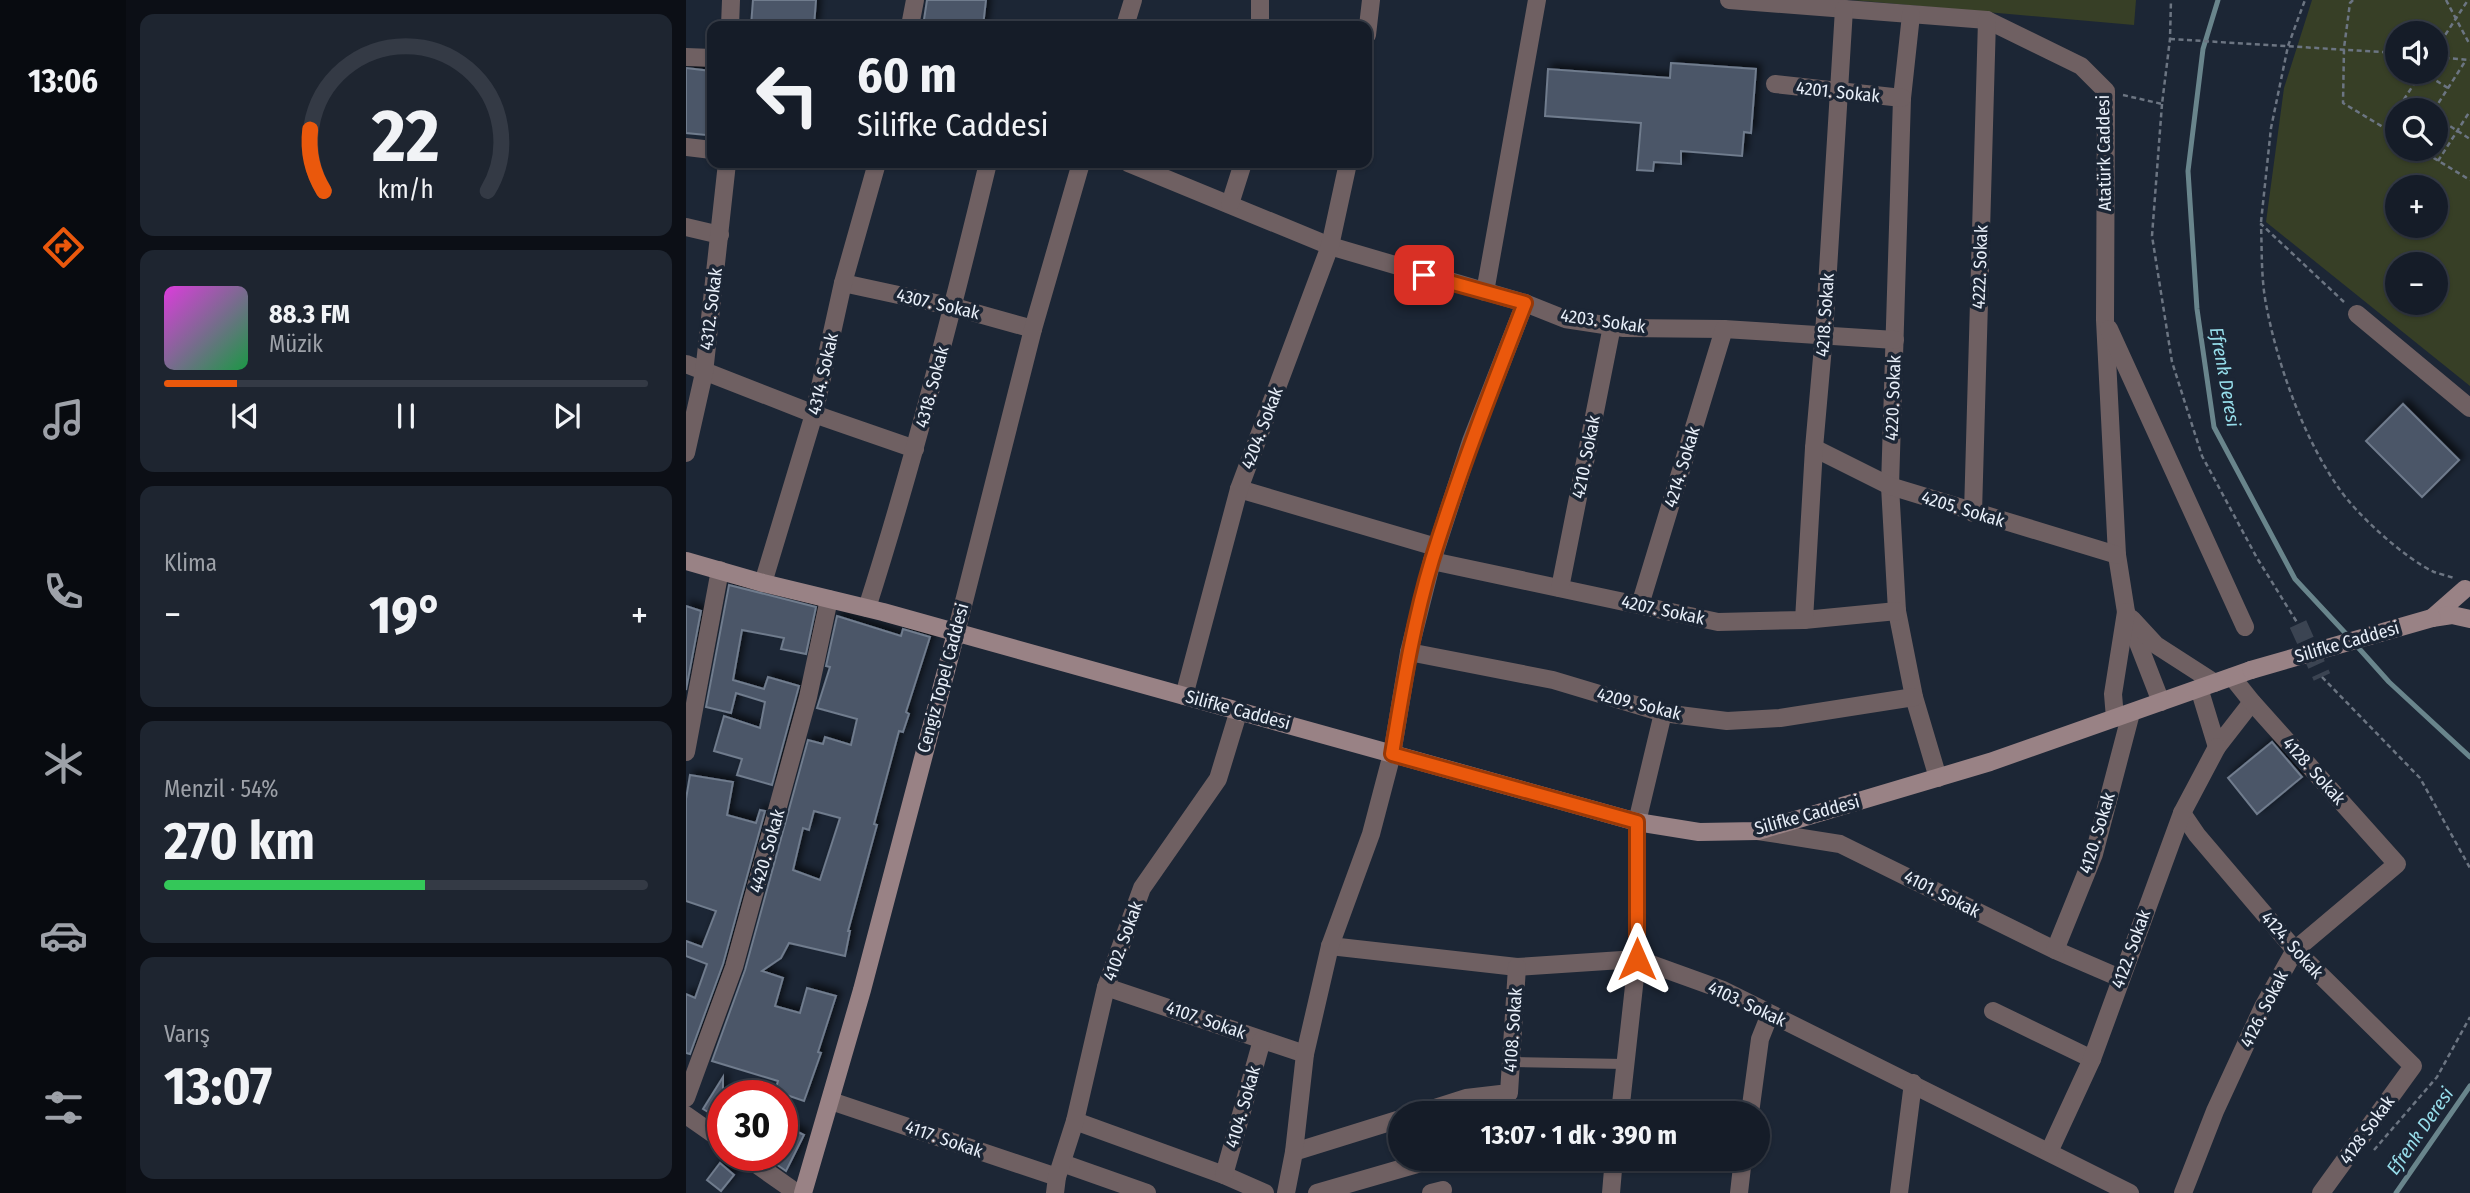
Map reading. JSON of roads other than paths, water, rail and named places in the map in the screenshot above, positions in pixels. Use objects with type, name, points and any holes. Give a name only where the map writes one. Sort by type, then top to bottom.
[{"type":"street","points":[[730,21],[731,0]]},
{"type":"street","points":[[911,21],[915,0]]},
{"type":"street","points":[[1127,21],[1133,0]]},
{"type":"street","points":[[1260,0],[1260,21]]},
{"type":"street","points":[[1369,21],[1371,0]]},
{"type":"street","points":[[1485,292],[1537,0]]},
{"type":"street","name":"Atatürk Caddesi","points":[[1729,0],[1987,20],[2081,66],[2106,91],[2105,320],[2117,555],[2126,612],[2161,702]]},
{"type":"street","name":"4218. Sokak","points":[[1804,620],[1844,9]]},
{"type":"street","name":"4220. Sokak","points":[[1911,15],[1902,98],[1890,486],[1897,611],[1914,697],[1938,778]]},
{"type":"street","name":"4222. Sokak","points":[[1973,513],[1987,20]]},
{"type":"street","points":[[686,57],[707,58]]},
{"type":"street","name":"4201. Sokak","points":[[1775,84],[1902,98]]},
{"type":"street","points":[[686,147],[707,149]]},
{"type":"street","name":"4312. Sokak","points":[[686,449],[704,373],[727,168]]},
{"type":"street","name":"4314. Sokak","points":[[763,583],[814,414],[843,283],[876,168]]},
{"type":"street","name":"4318. Sokak","points":[[867,608],[954,307],[987,168]]},
{"type":"street","name":"Cengiz Topel Caddesi","points":[[803,1193],[831,1101],[956,634],[1033,328],[1080,168]]},
{"type":"street","name":"4203. Sokak","points":[[1140,168],[1330,246],[1525,303],[1565,319],[1612,326],[1724,329],[1895,340]]},
{"type":"street","points":[[1230,204],[1241,168]]},
{"type":"street","name":"4204. Sokak","points":[[1184,696],[1239,489],[1330,246],[1347,168]]},
{"type":"street","points":[[686,226],[720,235]]},
{"type":"street","name":"4307. Sokak","points":[[843,283],[954,307],[1033,328]]},
{"type":"street","points":[[1286,1193],[1294,1152],[1305,1054],[1330,946],[1371,834],[1392,754],[1409,652],[1434,554],[1471,441],[1525,303]]},
{"type":"street","points":[[2357,314],[2470,408]]},
{"type":"street","points":[[2105,320],[2245,627]]},
{"type":"street","name":"4210. Sokak","points":[[1560,589],[1612,326]]},
{"type":"street","name":"4214. Sokak","points":[[1640,605],[1724,329]]},
{"type":"street","points":[[686,364],[814,414],[915,449]]},
{"type":"street","name":"4205. Sokak","points":[[1814,448],[1890,486],[2117,555]]},
{"type":"street","name":"4207. Sokak","points":[[1239,489],[1434,554],[1560,589],[1718,622],[1804,620],[1897,611]]},
{"type":"street","name":"Silifke Caddesi","points":[[686,561],[1239,710],[1637,822],[1699,832],[1758,831],[1990,762],[2251,670],[2432,618]]},
{"type":"street","points":[[686,752],[720,570]]},
{"type":"street","points":[[2432,618],[2452,615],[2470,617],[2465,604],[2468,584]]},
{"type":"street","points":[[2432,618],[2468,584]]},
{"type":"street","name":"4420. Sokak","points":[[686,1098],[734,967],[805,710],[829,598]]},
{"type":"street","points":[[2126,612],[2156,645],[2215,683],[2217,747]]},
{"type":"street","name":"Atatürk Caddesi","points":[[2123,715],[2113,694],[2126,612]]},
{"type":"street","name":"4209. Sokak","points":[[1409,652],[1553,680],[1663,713],[1727,721],[1780,718],[1914,697]]},
{"type":"street","name":"4128. Sokak","points":[[2215,683],[2252,702],[2398,864]]},
{"type":"street","name":"4122. Sokak","points":[[2049,1152],[2092,1059],[2182,813],[2217,747],[2252,702]]},
{"type":"street","name":"4102. Sokak","points":[[1058,1178],[1075,1121],[1106,986],[1142,888],[1217,779],[1239,710]]},
{"type":"street","points":[[1621,1101],[1637,959],[1637,822],[1663,713]]},
{"type":"street","name":"4120. Sokak","points":[[2054,950],[2094,854],[2123,715]]},
{"type":"street","name":"4124. Sokak","points":[[2182,813],[2197,835],[2295,950],[2413,1066]]},
{"type":"street","name":"4101. Sokak","points":[[1758,831],[1840,844],[2054,950],[2120,978]]},
{"type":"street","name":"4126. Sokak","points":[[2183,1193],[2215,1111],[2258,1018],[2295,950],[2398,864]]},
{"type":"street","name":"4103. Sokak","points":[[1330,946],[1517,967],[1637,959],[1723,990],[2130,1193]]},
{"type":"street","name":"4108. Sokak","points":[[1457,1101],[1509,1093],[1517,967]]},
{"type":"street","name":"4107. Sokak","points":[[1106,986],[1305,1054]]},
{"type":"street","points":[[1993,1011],[2092,1059]]},
{"type":"street","points":[[1752,1101],[1760,1040],[1770,1014]]},
{"type":"street","name":"4104. Sokak","points":[[1224,1175],[1262,1040]]},
{"type":"street","name":"4128 Sokak","points":[[2321,1193],[2413,1066]]},
{"type":"street","points":[[1899,1193],[1913,1083]]},
{"type":"street","name":"4117. Sokak","points":[[831,1101],[1058,1178],[1147,1193]]},
{"type":"street","points":[[686,1115],[707,1130]]},
{"type":"street","points":[[1075,1121],[1224,1175],[1265,1193]]},
{"type":"street","points":[[1294,1152],[1388,1123]]},
{"type":"street","points":[[766,1171],[797,1193]]},
{"type":"street","points":[[1317,1193],[1393,1171]]},
{"type":"street","points":[[1611,1193],[1613,1171]]},
{"type":"street","points":[[1739,1193],[1742,1171]]},
{"type":"lane","points":[[1511,1062],[1625,1064]]},
{"type":"waterway","name":"Efrenk Deresi","points":[[2218,0],[2203,49],[2188,171],[2197,309],[2214,427],[2295,579],[2349,637]]},
{"type":"waterway","name":"Efrenk Deresi","points":[[2355,644],[2389,682],[2470,757]]},
{"type":"waterway","name":"Efrenk Deresi","points":[[2396,1193],[2470,1086]]},
{"type":"tunnel","points":[[2298,624],[2322,677]]}]
